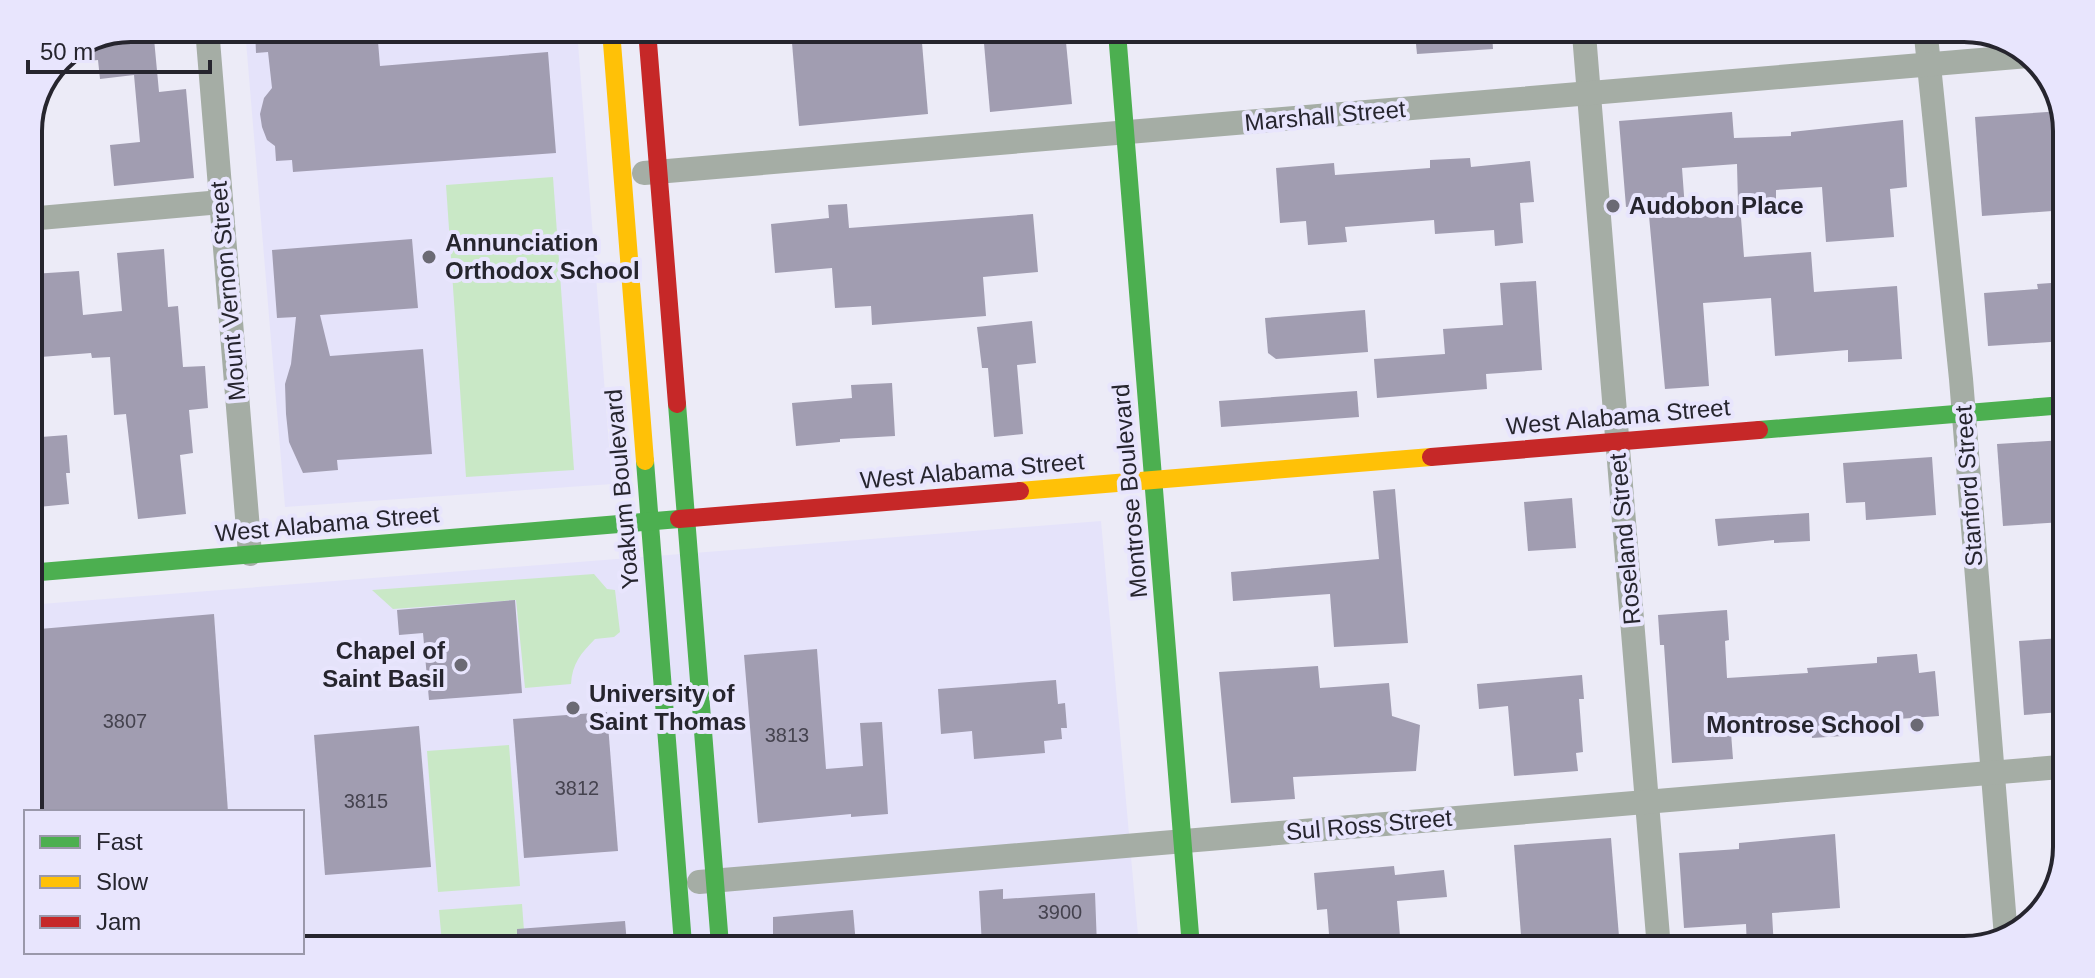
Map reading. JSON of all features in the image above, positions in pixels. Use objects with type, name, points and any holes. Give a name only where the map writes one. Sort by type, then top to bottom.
[{"type":"street","name":"Mount Vernon Street","points":[[208,42],[250,554]]},
{"type":"street","name":"Yoakum Boulevard","points":[[612,42],[682,936]]},
{"type":"street","points":[[648,42],[719,936]]},
{"type":"street","name":"Montrose Boulevard","points":[[1118,42],[1190,936]]},
{"type":"street","name":"Roseland Street","points":[[1585,42],[1658,936]]},
{"type":"street","name":"Stanford Street","points":[[1927,42],[1964,413],[2005,925]]},
{"type":"street","name":"Marshall Street","points":[[622,175],[2013,57]]},
{"type":"street","points":[[42,218],[221,202]]},
{"type":"street","name":"West Alabama Street","points":[[42,572],[2053,406]]},
{"type":"street","name":"Sul Ross Street","points":[[678,883],[2053,768]]},
{"type":"shaded area","name":"Annunciation Orthodox School","points":[[246,42],[578,42],[612,484],[285,507]]},
{"type":"shaded area","name":"University of Saint Thomas","points":[[1101,521],[1138,936],[304,936],[304,810],[42,810],[42,604]]},
{"type":"green space","points":[[553,177],[574,470],[466,477],[446,185]]},
{"type":"green space","points":[[594,574],[607,589],[615,590],[620,632],[614,637],[595,639],[590,644],[575,665],[571,684],[525,688],[516,600],[393,609],[372,590]]},
{"type":"green space","points":[[509,745],[520,886],[438,892],[427,751]]},
{"type":"green space","points":[[522,904],[524,936],[441,936],[439,910]]},
{"type":"building","points":[[154,42],[159,92],[186,89],[194,178],[114,186],[110,145],[140,142],[134,75],[100,79],[98,60],[74,62],[103,47]]},
{"type":"building","points":[[256,42],[378,42],[380,66],[548,52],[556,153],[293,172],[292,160],[276,161],[275,146],[267,140],[262,127],[260,114],[264,98],[272,88],[268,52],[256,53]]},
{"type":"building","points":[[792,42],[922,42],[928,114],[799,126]]},
{"type":"building","points":[[984,42],[1066,42],[1072,104],[990,112]]},
{"type":"building","points":[[1416,42],[1493,42],[1493,49],[1417,54]]},
{"type":"building","points":[[1732,112],[1734,138],[1791,136],[1791,132],[1903,120],[1907,187],[1890,189],[1894,237],[1826,242],[1822,187],[1776,190],[1776,202],[1738,204],[1737,164],[1682,168],[1685,209],[1740,205],[1744,257],[1811,252],[1814,292],[1897,286],[1902,359],[1848,362],[1848,350],[1775,356],[1771,298],[1703,303],[1709,386],[1665,389],[1648,205],[1626,207],[1619,121]]},
{"type":"building","points":[[2050,112],[2053,211],[1982,216],[1975,117]]},
{"type":"building","points":[[1470,158],[1471,167],[1530,161],[1534,202],[1520,203],[1523,243],[1495,246],[1494,230],[1435,234],[1434,220],[1345,227],[1347,242],[1308,245],[1306,221],[1280,223],[1276,168],[1334,163],[1335,175],[1430,168],[1430,160]]},
{"type":"building","points":[[847,204],[849,228],[1033,214],[1038,272],[983,277],[986,316],[872,325],[871,306],[835,308],[832,268],[775,273],[771,224],[829,218],[828,205]]},
{"type":"building","points":[[412,239],[418,308],[320,315],[330,356],[423,349],[432,454],[337,460],[338,470],[303,473],[289,442],[286,414],[285,384],[291,364],[296,317],[277,318],[272,250]]},
{"type":"building","points":[[164,249],[168,307],[178,306],[183,367],[205,366],[208,408],[189,410],[193,453],[180,455],[186,514],[138,519],[126,414],[114,415],[110,357],[92,358],[91,353],[42,357],[42,273],[79,271],[83,315],[122,311],[117,253]]},
{"type":"building","points":[[1536,281],[1542,370],[1486,374],[1487,389],[1377,398],[1374,359],[1445,354],[1443,329],[1503,325],[1500,283]]},
{"type":"building","points":[[2053,283],[2053,342],[1988,346],[1984,293],[2038,289],[2037,284]]},
{"type":"building","points":[[1365,310],[1368,352],[1276,359],[1268,353],[1265,318]]},
{"type":"building","points":[[1032,321],[1036,363],[1017,365],[1023,434],[994,437],[988,368],[982,368],[977,327]]},
{"type":"building","points":[[892,383],[895,436],[840,439],[840,442],[796,446],[792,403],[852,398],[851,385]]},
{"type":"building","points":[[1357,391],[1359,417],[1221,427],[1219,401]]},
{"type":"building","points":[[67,435],[69,504],[42,507],[42,437]]},
{"type":"building","points":[[2053,441],[2053,523],[2003,526],[1997,444]]},
{"type":"building","points":[[1932,457],[1936,515],[1866,520],[1865,502],[1846,503],[1843,463]]},
{"type":"building","points":[[1395,489],[1408,643],[1334,647],[1330,594],[1233,601],[1231,572],[1379,559],[1373,491]]},
{"type":"building","points":[[1572,498],[1576,548],[1528,551],[1524,502]]},
{"type":"building","points":[[1809,513],[1810,541],[1774,543],[1774,540],[1718,546],[1715,519]]},
{"type":"building","name":"Chapel of Saint Basil","points":[[515,600],[522,693],[429,700],[423,633],[399,635],[397,610]]},
{"type":"building","points":[[1727,610],[1727,678],[1808,673],[1807,668],[1877,663],[1877,657],[1917,654],[1919,673],[1935,671],[1939,716],[1857,722],[1858,735],[1812,738],[1811,728],[1731,733],[1733,759],[1672,763],[1664,645],[1660,645],[1658,615]]},
{"type":"building","points":[[214,614],[228,810],[42,810],[42,629]]},
{"type":"building","points":[[2053,639],[2053,713],[2024,715],[2019,641]]},
{"type":"building","points":[[817,649],[826,769],[863,766],[860,723],[882,722],[888,814],[851,817],[851,814],[758,823],[744,655]]},
{"type":"building","points":[[1318,666],[1320,688],[1389,683],[1392,716],[1420,725],[1416,771],[1293,777],[1295,799],[1231,803],[1219,672]]},
{"type":"building","points":[[1582,675],[1584,699],[1579,699],[1583,752],[1576,753],[1578,771],[1514,776],[1508,706],[1479,709],[1477,684]]},
{"type":"building","points":[[1056,680],[1058,704],[1065,703],[1067,728],[1061,728],[1062,739],[1044,741],[1045,753],[974,759],[972,731],[941,734],[938,689]]},
{"type":"building","points":[[607,712],[618,851],[524,858],[513,719]]},
{"type":"building","points":[[419,726],[431,867],[325,875],[314,735]]},
{"type":"building","points":[[1835,834],[1840,908],[1772,913],[1773,936],[1746,936],[1746,924],[1684,928],[1679,853],[1739,849],[1739,843]]},
{"type":"building","points":[[1611,838],[1619,936],[1521,936],[1514,845]]},
{"type":"building","points":[[1394,866],[1395,875],[1444,870],[1447,897],[1397,901],[1400,936],[1329,936],[1327,909],[1317,910],[1314,873]]},
{"type":"building","points":[[1003,889],[1003,899],[1095,893],[1097,936],[981,936],[979,891]]},
{"type":"building","points":[[853,910],[855,936],[773,936],[773,917]]},
{"type":"building","points":[[625,921],[626,936],[517,936],[517,929]]},
{"type":"traffic: fast","points":[[1118,42],[1190,936]]},
{"type":"traffic: fast","points":[[677,404],[719,936]]},
{"type":"traffic: fast","points":[[1759,430],[2053,406]]},
{"type":"traffic: fast","points":[[645,461],[682,936]]},
{"type":"traffic: fast","points":[[42,572],[679,519]]},
{"type":"traffic: slow","points":[[612,42],[645,461]]},
{"type":"traffic: slow","points":[[1020,491],[1431,457]]},
{"type":"traffic: jam","points":[[648,42],[677,404]]},
{"type":"traffic: jam","points":[[1431,457],[1759,430]]},
{"type":"traffic: jam","points":[[679,519],[1020,491]]},
{"type":"place","name":"Audobon Place","points":[[1613,206]]},
{"type":"place","name":"Annunciation Orthodox School","points":[[429,257]]},
{"type":"place","name":"Chapel of Saint Basil","points":[[461,665]]},
{"type":"place","name":"University of Saint Thomas","points":[[573,708]]},
{"type":"place","name":"Montrose School","points":[[1917,725]]}]
